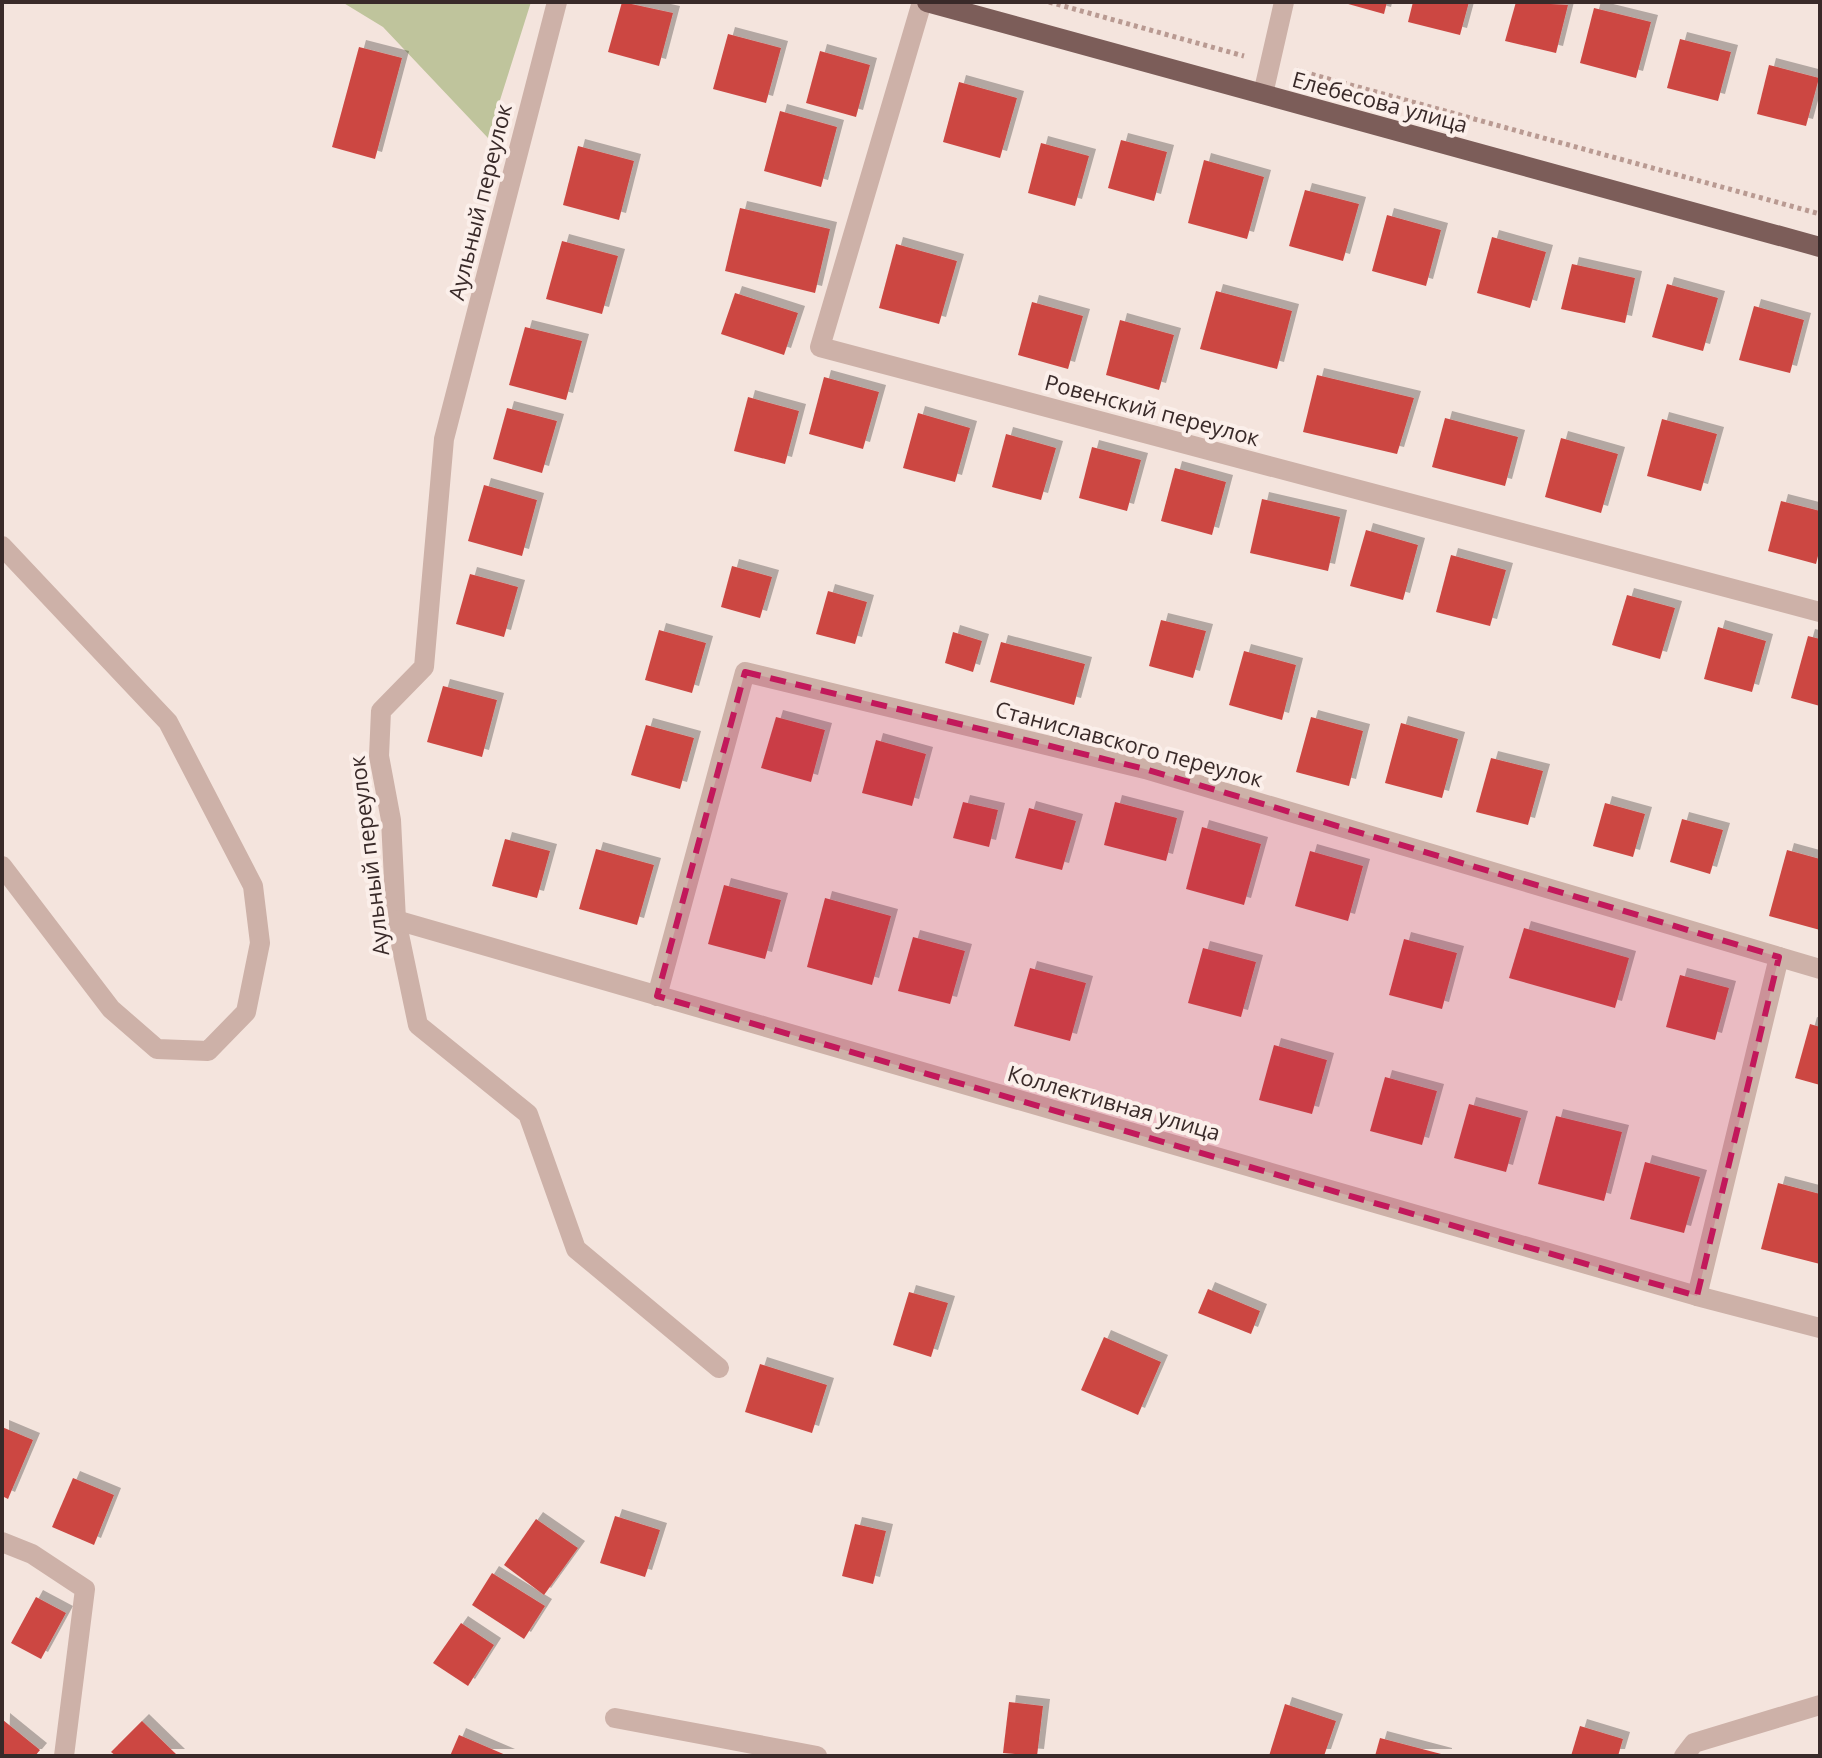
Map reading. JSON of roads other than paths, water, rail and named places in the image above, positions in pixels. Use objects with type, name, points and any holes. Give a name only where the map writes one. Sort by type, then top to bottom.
[{"type":"main road","name":"Елебесова улица","points":[[924,2],[1820,247]]},
{"type":"street","name":"Аульный переулок","points":[[557,2],[444,439],[424,667],[381,711],[379,756],[391,820],[396,920],[418,1025],[528,1114],[576,1249],[719,1368]]},
{"type":"street","name":"Ровенский переулок","points":[[924,2],[820,347],[1820,612]]},
{"type":"street","points":[[1263,94],[1284,2]]},
{"type":"street","points":[[2,546],[168,722],[175,735],[253,886],[260,943],[246,1012],[208,1051],[157,1049],[111,1009],[2,866]]},
{"type":"street","name":"Станиславского переулок","points":[[657,996],[745,672],[1145,769],[1820,969]]},
{"type":"street","name":"Коллективная улица","points":[[396,920],[1697,1296],[1820,1328]]},
{"type":"street","points":[[1697,1296],[1779,957]]},
{"type":"street","points":[[2,1542],[32,1554],[85,1589],[64,1756]]},
{"type":"street","points":[[1684,1756],[1694,1743],[1820,1705]]},
{"type":"street","points":[[615,1718],[817,1756]]}]
